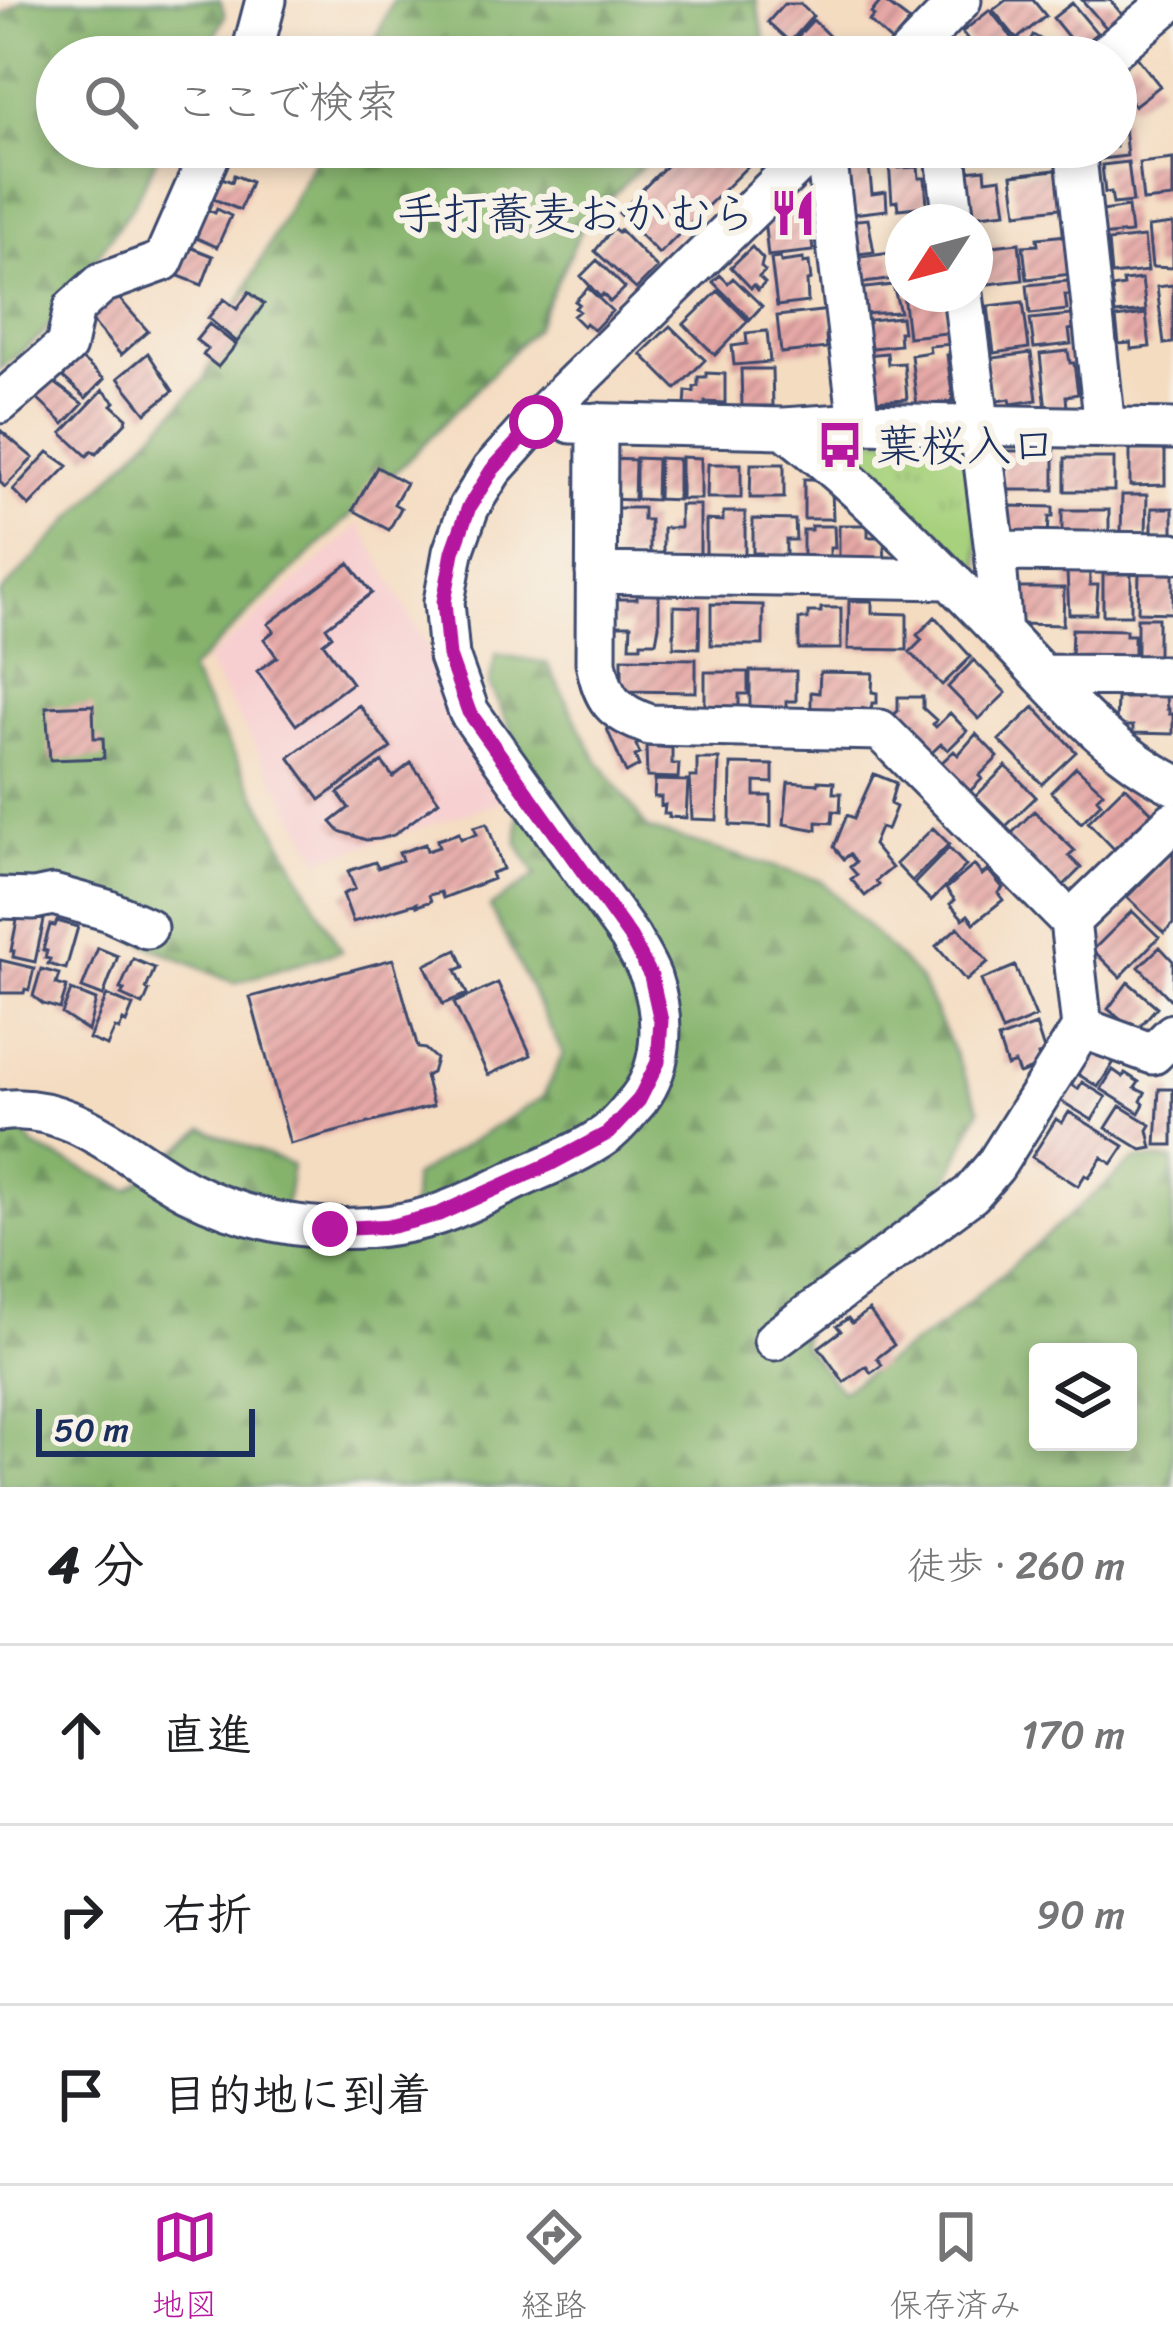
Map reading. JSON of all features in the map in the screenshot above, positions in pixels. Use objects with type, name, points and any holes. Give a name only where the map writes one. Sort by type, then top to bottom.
[{"type":"street","points":[[257,36],[266,0]]},
{"type":"street","points":[[1129,36],[1172,0]]},
{"type":"street","points":[[931,36],[960,1]]},
{"type":"street","points":[[0,403],[66,346],[74,308],[102,283],[163,261],[203,168]]},
{"type":"street","points":[[0,1111],[58,1117],[99,1135],[189,1191],[252,1217],[330,1229],[393,1226],[439,1214],[608,1133],[639,1100],[658,1062],[661,1021],[651,976],[630,937],[469,712],[449,656],[444,602],[453,552],[469,507],[492,470],[794,168]]},
{"type":"street","points":[[828,168],[859,423]]},
{"type":"street","points":[[948,168],[952,204]]},
{"type":"street","points":[[1077,168],[1105,428]]},
{"type":"street","points":[[965,312],[1002,633]]},
{"type":"street","points":[[536,422],[1173,429]]},
{"type":"street","points":[[597,423],[596,662],[601,687],[611,704],[629,718],[650,725],[880,730],[1070,921],[1082,1028],[995,1166],[971,1194],[774,1340]]},
{"type":"street","points":[[784,428],[829,462],[1103,738],[1144,770],[1173,784]]},
{"type":"street","points":[[995,551],[1173,553]]},
{"type":"street","points":[[596,573],[947,579]]},
{"type":"street","points":[[1042,675],[1173,676]]},
{"type":"street","points":[[1070,921],[1173,822]]},
{"type":"street","points":[[0,898],[53,895],[107,910],[147,928]]},
{"type":"street","points":[[1082,1028],[1153,1054],[1173,1034]]},
{"type":"shaded area","points":[[360,524],[510,799],[320,860],[206,661]]},
{"type":"green space","points":[[23,0],[220,0],[225,16],[215,36],[36,36],[36,168],[152,168],[134,204],[43,334],[0,369],[0,16]]},
{"type":"green space","points":[[393,0],[756,0],[764,36],[377,36]]},
{"type":"green space","points":[[310,168],[640,168],[583,226],[535,328],[413,455],[189,671],[341,951],[234,983],[0,881],[0,594],[204,380],[220,338]]},
{"type":"green space","points":[[959,437],[975,455],[980,573],[967,577],[837,455],[854,438]]},
{"type":"green space","points":[[496,654],[547,663],[594,755],[648,829],[822,881],[920,979],[980,1109],[946,1183],[806,1298],[803,1346],[841,1391],[944,1324],[1135,1159],[1173,1160],[1173,1487],[0,1487],[0,1095],[33,1146],[129,1190],[204,1129],[292,1165],[282,1234],[411,1240],[413,1177],[543,1097],[563,1054],[490,907],[536,875],[518,844],[518,744],[489,684]]},
{"type":"building","points":[[882,0],[910,21],[897,36],[885,36],[869,21],[874,16],[871,13]]},
{"type":"building","points":[[1006,0],[1033,0],[1046,16],[1015,36],[993,10]]},
{"type":"building","points":[[1082,0],[1110,0],[1125,18],[1109,31]]},
{"type":"building","points":[[1072,3],[1097,33],[1068,36],[1053,18]]},
{"type":"building","points":[[784,4],[800,4],[813,16],[795,36],[783,36],[768,22]]},
{"type":"building","points":[[990,10],[1011,36],[965,36],[962,32]]},
{"type":"building","points":[[813,20],[829,36],[798,36]]},
{"type":"building","points":[[1137,57],[1160,86],[1137,104]]},
{"type":"building","points":[[1173,159],[1173,198],[1143,201],[1139,163]]},
{"type":"building","points":[[664,168],[746,168],[659,254],[619,213]]},
{"type":"building","points":[[840,168],[869,168],[872,194],[886,192],[885,210],[852,214]]},
{"type":"building","points":[[889,168],[918,168],[919,178],[925,178],[927,204],[892,202]]},
{"type":"building","points":[[1102,168],[1129,168],[1133,202],[1113,204],[1111,192],[1105,193]]},
{"type":"building","points":[[985,169],[986,180],[1001,178],[1006,212],[993,213],[993,204],[970,204],[966,171]]},
{"type":"building","points":[[1064,169],[1068,207],[1017,213],[1012,175]]},
{"type":"building","points":[[212,174],[232,182],[234,175],[251,182],[240,210],[204,195]]},
{"type":"building","points":[[199,206],[231,216],[217,247],[187,234]]},
{"type":"building","points":[[1128,207],[1131,233],[1099,236],[1096,212]]},
{"type":"building","points":[[814,210],[815,222],[810,222],[813,251],[768,256],[764,219]]},
{"type":"building","points":[[868,219],[874,252],[850,255],[846,221]]},
{"type":"building","points":[[1173,224],[1173,268],[1152,267],[1148,227]]},
{"type":"building","points":[[613,228],[657,268],[636,289],[595,251]]},
{"type":"building","points":[[1068,235],[1072,274],[1027,279],[1023,246],[1038,245],[1037,238]]},
{"type":"building","points":[[1144,237],[1148,271],[1111,275],[1108,241]]},
{"type":"building","points":[[1019,243],[1023,280],[993,283],[993,246]]},
{"type":"building","points":[[190,247],[213,256],[202,285],[171,273],[177,259],[184,262]]},
{"type":"building","points":[[752,247],[763,259],[765,271],[759,277],[765,283],[758,290],[731,267]]},
{"type":"building","points":[[885,254],[885,280],[856,284],[853,258]]},
{"type":"building","points":[[771,259],[781,262],[809,262],[808,302],[777,306]]},
{"type":"building","points":[[597,260],[625,288],[610,302],[581,276]]},
{"type":"building","points":[[720,275],[728,283],[733,278],[762,306],[750,319],[713,282]]},
{"type":"building","points":[[1142,279],[1146,311],[1115,314],[1112,288]]},
{"type":"building","points":[[1068,281],[1067,310],[1030,314],[1027,285]]},
{"type":"building","points":[[1173,285],[1173,343],[1164,344],[1157,287]]},
{"type":"building","points":[[885,286],[885,312],[900,312],[860,314],[857,289]]},
{"type":"building","points":[[588,288],[612,311],[594,330],[573,316],[579,311],[575,301]]},
{"type":"building","points":[[718,291],[748,321],[715,355],[684,324]]},
{"type":"building","points":[[249,292],[264,304],[237,342],[208,318],[224,299],[237,309]]},
{"type":"building","points":[[117,296],[148,331],[121,355],[91,320]]},
{"type":"building","points":[[1023,302],[1029,348],[994,353],[989,312],[993,305]]},
{"type":"building","points":[[830,310],[833,336],[826,336],[827,348],[781,353],[777,316]]},
{"type":"building","points":[[905,312],[945,312],[947,333],[908,337]]},
{"type":"building","points":[[1146,314],[1150,347],[1131,349],[1131,343],[1119,344],[1116,318]]},
{"type":"building","points":[[1072,315],[1071,344],[1034,348],[1030,319]]},
{"type":"building","points":[[901,317],[900,345],[864,349],[861,324]]},
{"type":"building","points":[[209,324],[236,345],[218,367],[203,355],[208,349],[196,340]]},
{"type":"building","points":[[670,326],[705,360],[676,389],[641,354]]},
{"type":"building","points":[[767,331],[770,362],[734,365],[732,346],[747,344],[746,333]]},
{"type":"building","points":[[952,344],[953,354],[947,355],[953,401],[917,406],[911,355],[930,352],[929,346]]},
{"type":"building","points":[[1068,351],[1078,394],[1066,396],[1067,408],[1046,410],[1040,354]]},
{"type":"building","points":[[148,353],[173,391],[146,413],[118,378]]},
{"type":"building","points":[[887,353],[888,364],[904,363],[907,399],[872,401],[865,355]]},
{"type":"building","points":[[1031,353],[1037,400],[997,401],[986,359]]},
{"type":"building","points":[[78,356],[104,379],[86,398],[61,375]]},
{"type":"building","points":[[741,369],[772,369],[773,406],[742,406]]},
{"type":"building","points":[[725,374],[725,403],[685,407],[686,391],[694,392],[698,377]]},
{"type":"building","points":[[51,380],[83,404],[64,424],[35,397]]},
{"type":"building","points":[[103,390],[127,418],[96,454],[92,451],[87,456],[62,433]]},
{"type":"building","points":[[0,430],[33,458],[5,487],[0,482]]},
{"type":"building","points":[[1130,450],[1165,450],[1165,485],[1130,486]]},
{"type":"building","points":[[1003,451],[1054,451],[1054,490],[1003,490]]},
{"type":"building","points":[[48,452],[68,466],[29,506],[13,490]]},
{"type":"building","points":[[681,457],[701,458],[701,499],[681,499]]},
{"type":"building","points":[[636,458],[657,459],[656,500],[636,499]]},
{"type":"building","points":[[659,458],[678,459],[678,500],[658,499]]},
{"type":"building","points":[[1065,458],[1114,458],[1114,491],[1065,491]]},
{"type":"building","points":[[608,459],[635,460],[634,500],[608,499]]},
{"type":"building","points":[[708,464],[741,464],[741,498],[707,498]]},
{"type":"building","points":[[751,464],[784,464],[784,498],[750,498]]},
{"type":"building","points":[[377,467],[406,483],[394,504],[401,508],[389,530],[353,510]]},
{"type":"building","points":[[804,479],[814,479],[832,491],[833,519],[804,519]]},
{"type":"building","points":[[1122,495],[1147,495],[1146,533],[1121,533]]},
{"type":"building","points":[[680,505],[700,505],[700,562],[663,562],[663,528],[680,528]]},
{"type":"building","points":[[1008,506],[1053,507],[1048,539],[1008,538]]},
{"type":"building","points":[[616,508],[643,508],[643,520],[650,520],[650,555],[616,562]]},
{"type":"building","points":[[1152,508],[1173,508],[1173,536],[1152,536]]},
{"type":"building","points":[[1062,510],[1109,510],[1109,540],[1062,539]]},
{"type":"building","points":[[723,512],[745,512],[745,557],[706,556],[706,520],[723,521]]},
{"type":"building","points":[[753,519],[795,520],[796,540],[786,540],[786,556],[761,559],[761,553],[753,553]]},
{"type":"building","points":[[839,525],[868,525],[868,537],[884,537],[885,566],[839,558]]},
{"type":"building","points":[[834,526],[830,563],[803,563],[803,530]]},
{"type":"building","points":[[349,563],[372,593],[326,627],[332,636],[323,643],[352,683],[296,725],[257,671],[277,657],[264,639],[274,631],[268,624]]},
{"type":"building","points":[[1067,572],[1090,573],[1090,585],[1098,585],[1096,614],[1069,614]]},
{"type":"building","points":[[1139,573],[1173,574],[1173,613],[1138,612]]},
{"type":"building","points":[[1103,574],[1131,574],[1131,615],[1103,615]]},
{"type":"building","points":[[1019,588],[1064,588],[1063,625],[1018,624]]},
{"type":"building","points":[[637,590],[659,590],[659,625],[656,642],[630,646],[631,625],[614,625],[615,599],[637,599]]},
{"type":"building","points":[[849,601],[872,601],[872,613],[907,614],[907,650],[848,649]]},
{"type":"building","points":[[711,604],[763,605],[763,645],[711,645]]},
{"type":"building","points":[[674,606],[700,607],[699,648],[674,647]]},
{"type":"building","points":[[821,608],[841,608],[841,649],[799,649],[799,619],[808,619],[808,612],[821,612]]},
{"type":"building","points":[[935,617],[971,657],[942,685],[910,652],[922,640],[917,635]]},
{"type":"building","points":[[1137,618],[1158,618],[1158,667],[1137,667]]},
{"type":"building","points":[[1072,629],[1126,630],[1126,635],[1134,635],[1134,662],[1071,659]]},
{"type":"building","points":[[622,658],[696,659],[696,692],[622,691]]},
{"type":"building","points":[[974,660],[1006,693],[979,719],[948,687]]},
{"type":"building","points":[[750,671],[796,671],[796,701],[786,701],[786,712],[750,712]]},
{"type":"building","points":[[705,672],[748,672],[748,694],[739,694],[739,710],[705,710]]},
{"type":"building","points":[[820,672],[873,673],[877,703],[872,703],[871,712],[811,713],[811,692],[819,693]]},
{"type":"building","points":[[1166,696],[1167,709],[1173,714],[1173,734],[1133,733],[1133,726],[1116,726],[1117,698]]},
{"type":"building","points":[[898,697],[923,697],[923,708],[936,720],[936,727],[950,713],[967,731],[948,750],[941,744],[925,759],[890,718],[898,711]]},
{"type":"building","points":[[93,705],[94,738],[103,738],[104,758],[50,760],[46,707]]},
{"type":"building","points":[[359,705],[391,748],[320,800],[289,757]]},
{"type":"building","points":[[1034,707],[1076,752],[1042,784],[999,740]]},
{"type":"building","points":[[617,724],[636,733],[640,743],[636,745],[640,754],[635,756],[639,766],[626,773],[607,729]]},
{"type":"building","points":[[976,734],[998,757],[968,793],[940,764],[954,751],[958,755]]},
{"type":"building","points":[[646,746],[672,748],[672,764],[679,764],[678,778],[647,777]]},
{"type":"building","points":[[697,759],[719,759],[717,820],[692,819],[690,777],[697,777]]},
{"type":"building","points":[[382,762],[393,777],[411,763],[439,801],[394,835],[366,840],[339,831],[331,822],[349,808],[338,793]]},
{"type":"building","points":[[731,764],[773,765],[773,783],[755,782],[755,796],[771,796],[771,827],[730,825]]},
{"type":"building","points":[[1006,766],[1036,797],[1006,826],[976,796]]},
{"type":"building","points":[[1076,767],[1103,792],[1097,798],[1101,803],[1081,823],[1051,792]]},
{"type":"building","points":[[874,774],[896,783],[890,804],[896,807],[887,830],[880,828],[873,845],[892,868],[865,896],[851,879],[857,875],[850,867],[856,862],[850,854],[844,859],[834,847],[847,815],[854,818]]},
{"type":"building","points":[[655,780],[688,781],[686,818],[664,814],[661,797],[654,797]]},
{"type":"building","points":[[788,782],[834,782],[833,793],[841,793],[840,812],[833,811],[832,823],[817,822],[817,830],[784,824]]},
{"type":"building","points":[[1125,786],[1152,813],[1114,849],[1088,822]]},
{"type":"building","points":[[1034,811],[1075,851],[1069,856],[1081,868],[1059,890],[1007,838]]},
{"type":"building","points":[[487,823],[503,869],[491,873],[493,879],[353,922],[343,894],[355,889],[348,871],[402,860],[399,853],[425,844],[427,851],[439,847],[437,840],[459,833],[461,839],[477,834],[474,827]]},
{"type":"building","points":[[933,828],[949,844],[912,881],[896,864]]},
{"type":"building","points":[[949,848],[966,866],[931,901],[914,884]]},
{"type":"building","points":[[1173,851],[1173,924],[1164,933],[1127,897]]},
{"type":"building","points":[[974,865],[982,875],[988,870],[1003,888],[998,893],[1003,900],[974,923],[968,915],[963,919],[950,904],[955,900],[946,889]]},
{"type":"building","points":[[1132,911],[1159,937],[1120,977],[1093,950]]},
{"type":"building","points":[[18,915],[44,920],[35,962],[13,957]]},
{"type":"building","points":[[57,921],[78,927],[66,969],[48,964],[43,950],[50,925]]},
{"type":"building","points":[[958,927],[988,962],[966,981],[936,946]]},
{"type":"building","points":[[1160,947],[1173,961],[1170,999],[1139,967]]},
{"type":"building","points":[[98,948],[118,956],[103,996],[82,988]]},
{"type":"building","points":[[457,950],[464,967],[456,970],[467,994],[443,1004],[425,965]]},
{"type":"building","points":[[133,959],[155,968],[143,1005],[121,995]]},
{"type":"building","points":[[393,959],[418,1048],[436,1059],[432,1073],[425,1076],[433,1106],[290,1144],[250,997]]},
{"type":"building","points":[[0,960],[34,968],[29,990],[0,993]]},
{"type":"building","points":[[1015,966],[1036,1017],[1002,1031],[981,980]]},
{"type":"building","points":[[41,969],[59,974],[56,984],[67,987],[60,1009],[33,996]]},
{"type":"building","points":[[1128,982],[1157,1007],[1135,1032],[1108,1009]]},
{"type":"building","points":[[498,983],[531,1055],[488,1075],[454,1003]]},
{"type":"building","points":[[71,990],[96,1000],[88,1031],[62,1014]]},
{"type":"building","points":[[107,995],[133,1006],[107,1046],[89,1039]]},
{"type":"building","points":[[1036,1025],[1045,1053],[1038,1055],[1041,1066],[1019,1074],[1015,1063],[1007,1066],[998,1039]]},
{"type":"building","points":[[1088,1046],[1116,1051],[1098,1087],[1073,1071]]},
{"type":"building","points":[[1113,1070],[1139,1082],[1135,1088],[1145,1093],[1139,1113],[1101,1089]]},
{"type":"building","points":[[1068,1082],[1078,1089],[1082,1082],[1106,1097],[1092,1120],[1058,1099]]},
{"type":"building","points":[[1159,1089],[1173,1089],[1173,1145],[1156,1145]]},
{"type":"building","points":[[1120,1106],[1151,1125],[1152,1148],[1142,1150],[1106,1128]]},
{"type":"building","points":[[1069,1112],[1124,1146],[1112,1164],[1102,1157],[1078,1186],[1032,1157],[1056,1119],[1062,1123]]},
{"type":"building","points":[[869,1310],[894,1345],[877,1358],[882,1365],[871,1373],[866,1366],[844,1382],[819,1347],[841,1331],[837,1326],[848,1318],[852,1323]]},
{"type":"place","name":"手打蕎麦おかむら","points":[[793,213]]},
{"type":"place","name":"葉桜入口","points":[[840,445]]},
{"type":"route","points":[[330,1229],[393,1226],[439,1214],[550,1164],[608,1133],[639,1100],[658,1062],[661,1021],[651,976],[630,937],[469,712],[449,656],[444,602],[453,552],[469,507],[492,470],[536,422]]}]
